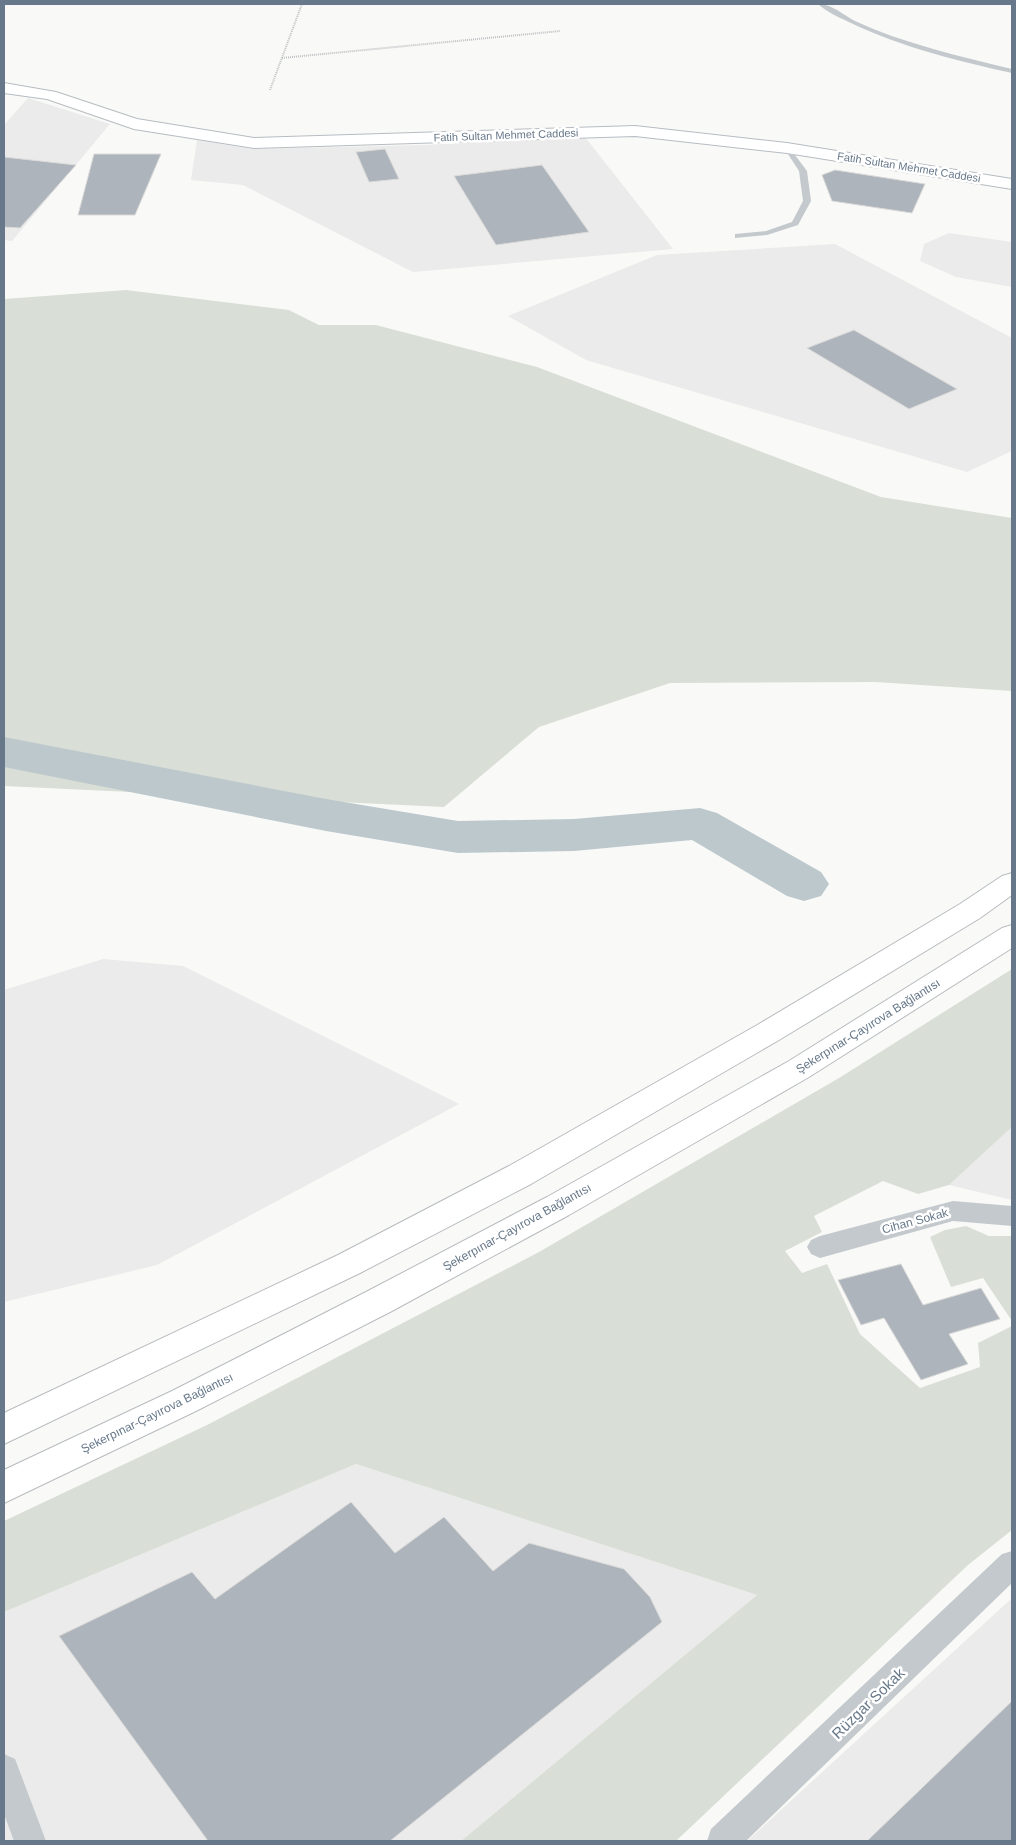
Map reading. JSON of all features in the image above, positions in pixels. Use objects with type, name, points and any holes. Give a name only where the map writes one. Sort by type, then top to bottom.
[{"type":"main road","name":"Fatih Sultan Mehmet Caddesi","points":[[4,88],[50,95],[134,124],[254,143],[635,132],[787,148],[1012,184]]},
{"type":"main road","points":[[4,1429],[349,1264],[520,1175],[769,1032],[970,911],[1012,882]]},
{"type":"main road","name":"Şekerpınar-Çayırova Bağlantısı","points":[[4,1487],[201,1392],[378,1302],[558,1206],[799,1069],[1012,935]]},
{"type":"street","name":"Cihan Sokak","points":[[820,1247],[953,1211],[1012,1216]]},
{"type":"street","name":"Rüzgar Sokak","points":[[723,1841],[1012,1564]]},
{"type":"street","points":[[4,1770],[30,1841]]},
{"type":"lane","points":[[821,4],[838,16],[880,33],[968,60],[1012,70]]},
{"type":"lane","points":[[738,236],[767,233],[795,223],[807,201],[803,171],[787,148]]},
{"type":"path","points":[[270,90],[302,4]]},
{"type":"path","points":[[282,58],[560,31]]},
{"type":"shaded area","points":[[28,98],[110,124],[12,241],[4,240],[4,125]]},
{"type":"shaded area","points":[[585,137],[673,249],[413,272],[243,185],[191,180],[197,140],[252,149],[424,145]]},
{"type":"shaded area","points":[[949,233],[1012,242],[1012,287],[956,277],[920,261],[924,244]]},
{"type":"shaded area","points":[[835,244],[1012,338],[1012,451],[967,472],[586,360],[508,316],[657,255]]},
{"type":"shaded area","points":[[126,290],[289,310],[319,325],[376,325],[537,367],[881,497],[1012,518],[1012,691],[875,682],[670,683],[539,727],[444,807],[4,786],[4,299]]},
{"type":"shaded area","points":[[103,959],[183,966],[459,1104],[157,1265],[4,1302],[4,990]]},
{"type":"shaded area","points":[[1012,969],[1012,1127],[949,1185],[918,1194],[883,1181],[814,1216],[822,1232],[785,1251],[802,1273],[827,1264],[860,1334],[920,1388],[980,1367],[978,1343],[1012,1326],[1012,1530],[968,1565],[676,1841],[461,1841],[757,1595],[356,1464],[4,1612],[4,1521],[207,1425],[539,1252],[839,1078]]},
{"type":"shaded area","points":[[1012,1127],[1012,1200],[949,1185]]},
{"type":"shaded area","points":[[966,1226],[989,1236],[1012,1236],[1012,1321],[983,1278],[951,1287],[930,1237],[945,1230]]},
{"type":"shaded area","points":[[356,1464],[757,1595],[461,1841],[4,1841],[4,1612]]},
{"type":"shaded area","points":[[1012,1598],[1012,1841],[747,1841]]},
{"type":"building","points":[[385,149],[399,179],[369,182],[356,152]]},
{"type":"building","points":[[94,154],[161,154],[135,215],[78,215]]},
{"type":"building","points":[[4,157],[76,165],[20,228],[4,227]]},
{"type":"building","points":[[542,165],[589,232],[496,245],[454,176]]},
{"type":"building","points":[[835,170],[925,184],[912,213],[832,201],[822,175]]},
{"type":"building","points":[[854,330],[957,389],[909,409],[807,348]]},
{"type":"building","points":[[901,1264],[923,1305],[981,1288],[1000,1319],[949,1334],[968,1364],[921,1380],[884,1318],[861,1325],[838,1280]]},
{"type":"building","points":[[351,1502],[395,1553],[444,1517],[493,1571],[529,1543],[624,1569],[650,1597],[662,1622],[390,1841],[208,1841],[59,1636],[192,1572],[215,1599]]},
{"type":"building","points":[[1012,1701],[1012,1841],[867,1841]]},
{"type":"waterway","points":[[4,752],[326,815],[458,837],[574,835],[700,824],[804,884]]}]
